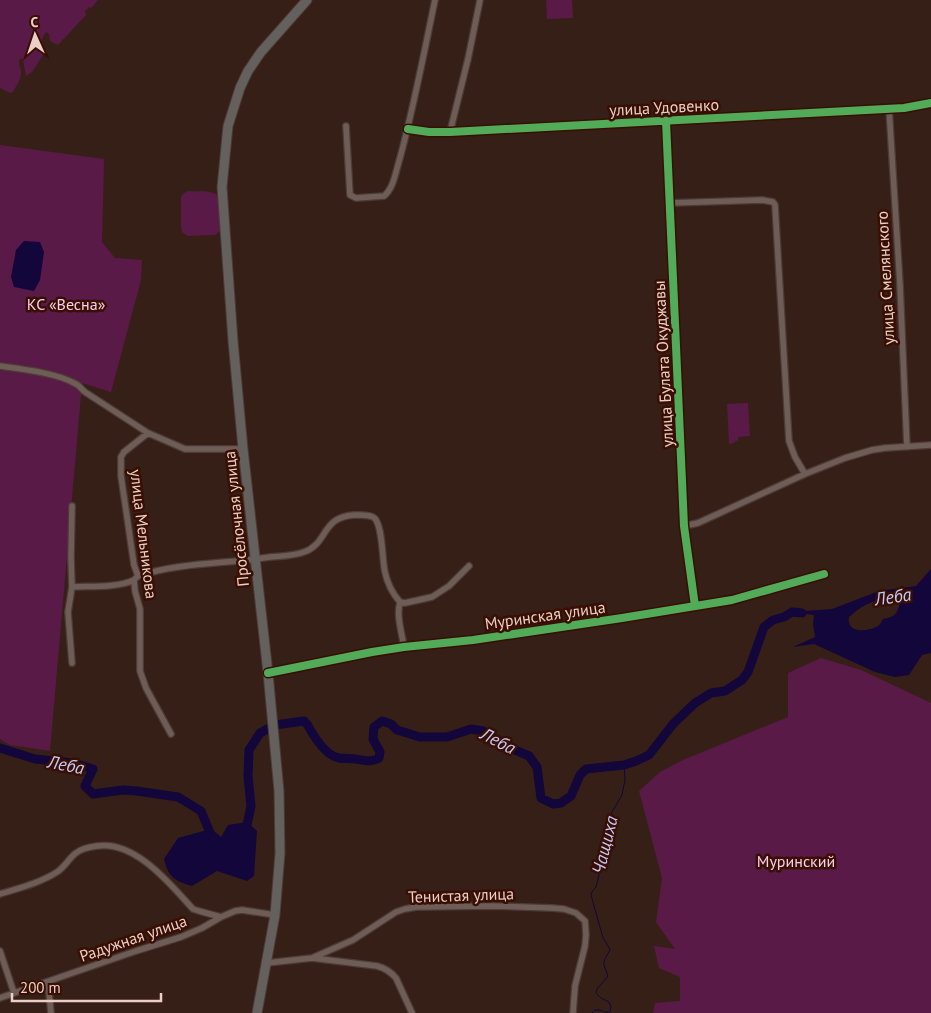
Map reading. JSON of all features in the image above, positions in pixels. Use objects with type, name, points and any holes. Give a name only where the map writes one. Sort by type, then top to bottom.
[{"type":"main road","name":"Просёлочная улица","points":[[257,1013],[275,915],[280,853],[279,791],[243,449],[222,187],[230,119],[240,88],[254,62],[307,0]]},
{"type":"street","points":[[346,126],[351,197],[381,197],[386,195],[394,179],[408,129],[435,0]]},
{"type":"street","points":[[450,132],[480,0]]},
{"type":"street","points":[[923,106],[931,99]]},
{"type":"street","name":"улица Удовенко","points":[[408,129],[450,132],[666,121],[931,104]]},
{"type":"street","name":"улица Смелянского","points":[[889,108],[900,285],[907,447]]},
{"type":"street","name":"улица Булата Окуджавы","points":[[666,121],[684,526],[695,606]]},
{"type":"street","points":[[670,203],[762,200],[773,202],[776,205],[789,441],[795,457],[805,474]]},
{"type":"street","points":[[0,366],[39,372],[70,381],[148,433],[185,449],[243,449]]},
{"type":"street","name":"улица Мельникова","points":[[148,433],[124,452],[121,457],[121,476],[136,578],[135,591],[140,609],[140,670],[146,688],[171,734]]},
{"type":"street","points":[[684,526],[698,522],[844,458],[884,448],[931,446]]},
{"type":"street","points":[[72,506],[72,587],[68,612],[72,663]]},
{"type":"street","points":[[72,587],[129,582],[136,578],[176,568],[255,560],[306,552],[315,546],[335,520],[346,516],[361,515],[372,516],[378,524],[384,570],[396,598],[400,602],[405,603],[432,597],[449,586],[469,566]]},
{"type":"street","name":"Муринская улица","points":[[268,673],[372,652],[473,640],[732,600],[824,574]]},
{"type":"street","points":[[400,602],[399,613],[404,647]]},
{"type":"street","points":[[0,894],[38,882],[58,872],[75,853],[88,847],[112,845],[150,864],[193,909],[220,917]]},
{"type":"street","name":"Тенистая улица","points":[[312,958],[353,940],[396,912],[405,909],[416,907],[492,906],[564,909],[586,921],[585,946],[576,986],[573,1013]]},
{"type":"street","name":"Радужная улица","points":[[0,998],[181,937],[235,911],[242,910],[275,915]]},
{"type":"street","points":[[0,952],[14,993]]},
{"type":"street","points":[[266,963],[312,958],[386,968],[396,978],[412,1013]]},
{"type":"street","points":[[48,982],[51,1013]]},
{"type":"green space","points":[[0,0],[98,0],[91,8],[89,7],[85,11],[86,15],[58,45],[50,41],[49,34],[46,32],[41,43],[43,55],[32,72],[26,76],[21,58],[19,61],[20,78],[13,92],[10,93],[0,88]]},
{"type":"green space","points":[[546,0],[572,0],[573,18],[547,19]]},
{"type":"green space","name":"КС «Весна»","points":[[0,145],[104,159],[102,242],[115,258],[142,260],[141,280],[111,392],[82,383],[50,751],[10,745],[0,739]]},
{"type":"green space","points":[[188,191],[210,192],[220,198],[222,229],[215,235],[188,236],[182,232],[181,197]]},
{"type":"green space","points":[[748,403],[750,436],[738,437],[738,440],[729,444],[727,404]]},
{"type":"green space","name":"Муринский","points":[[821,658],[861,670],[931,703],[931,1013],[653,1013],[655,1003],[680,1001],[680,977],[659,968],[654,946],[675,949],[656,922],[662,878],[639,791],[660,772],[683,760],[788,717],[788,673]]},
{"type":"water","points":[[24,241],[40,242],[44,252],[40,280],[34,291],[14,287],[11,277],[16,250]]},
{"type":"water","points":[[931,569],[931,653],[922,655],[909,675],[895,677],[875,672],[814,644],[793,647],[815,637],[814,615],[792,612],[832,609],[879,591],[916,586]],"holes":[[[889,598],[896,600],[899,606],[894,615],[883,619],[878,626],[869,630],[854,629],[851,626],[849,617],[856,611],[865,605]]]},
{"type":"water","points":[[247,822],[257,831],[254,876],[247,881],[217,871],[192,886],[177,880],[170,874],[164,859],[178,838],[211,829],[221,837],[228,825]]},
{"type":"waterway","name":"Леба","points":[[242,832],[247,825],[251,806],[248,776],[249,750],[260,733],[275,725],[304,721],[319,743],[330,754],[339,758],[367,761],[379,758],[380,752],[373,739],[374,727],[382,721],[391,724],[397,730],[420,737],[447,737],[471,729],[483,731],[496,742],[529,756],[537,767],[541,798],[553,804],[561,803],[571,796],[580,775],[586,769],[624,765],[649,755],[673,724],[695,703],[711,693],[725,691],[742,680],[748,672],[764,627],[773,620],[784,617],[792,612],[802,613]]},
{"type":"waterway","name":"Леба","points":[[0,748],[35,759],[73,763],[93,769],[85,786],[93,794],[123,790],[178,797],[201,811],[211,835],[216,839]]},
{"type":"waterway","name":"Чащиха","points":[[592,1013],[595,1010],[610,1012],[611,1007],[609,1002],[596,993],[608,976],[604,963],[610,950],[603,938],[591,895],[596,887],[599,867],[610,843],[609,821],[622,795],[625,780],[624,765]]},
{"type":"cycle path","points":[[408,129],[450,132],[904,108],[931,103]]},
{"type":"cycle path","points":[[666,121],[684,526],[695,606]]},
{"type":"cycle path","points":[[268,673],[372,652],[473,640],[732,600],[824,574]]}]
